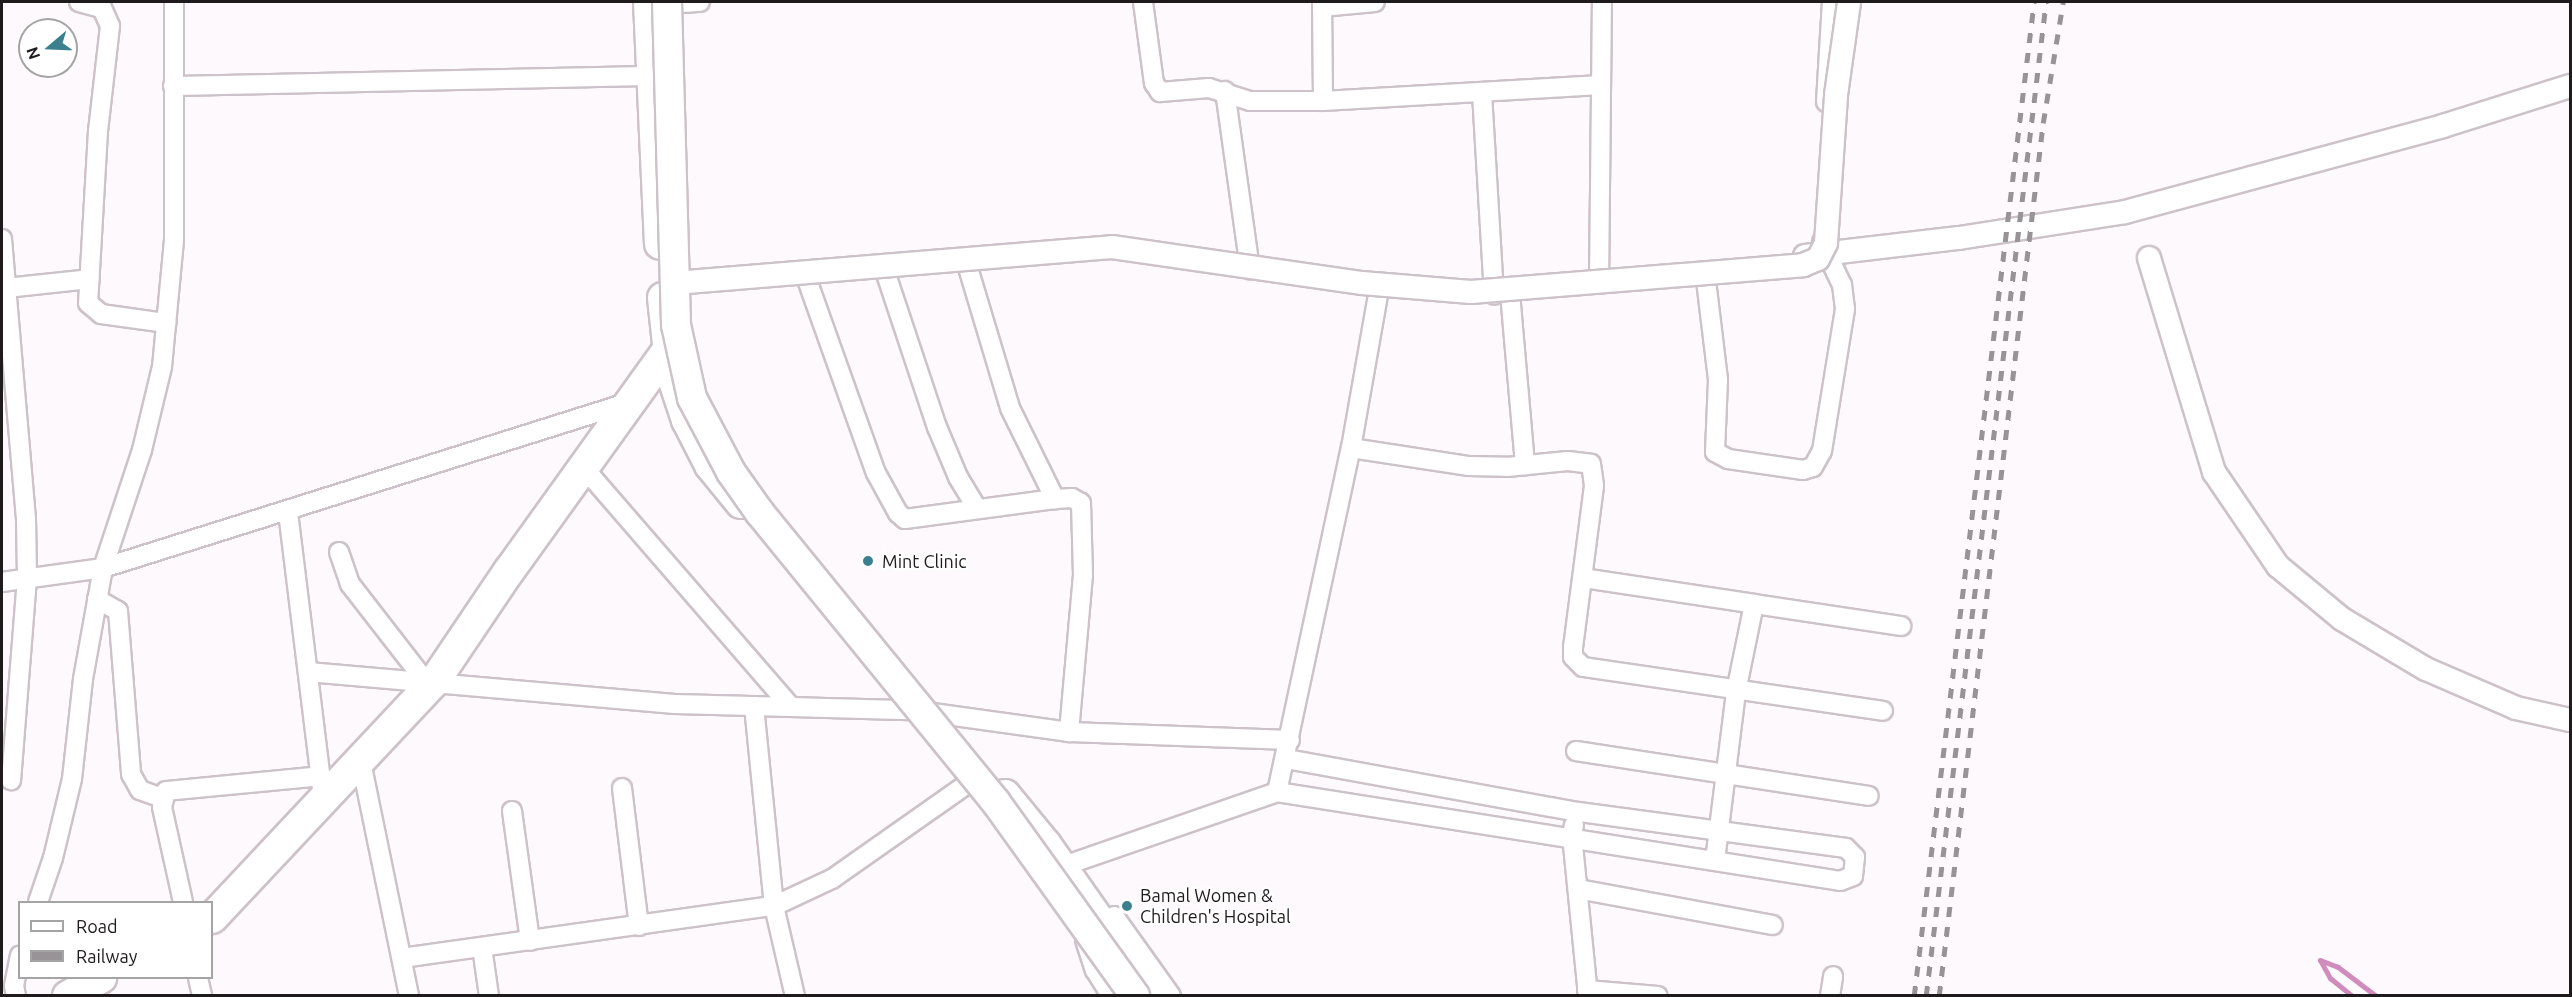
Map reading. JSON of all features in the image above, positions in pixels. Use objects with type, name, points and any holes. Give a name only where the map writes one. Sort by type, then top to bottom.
[{"type":"highway","points":[[664,2],[662,76],[675,340],[700,390],[726,452],[923,711],[1058,868],[1152,996]]},
{"type":"highway","points":[[213,917],[322,787],[360,756],[430,682],[675,340]]},
{"type":"highway","points":[[923,711],[968,784],[1058,868],[1085,940],[1124,996]]},
{"type":"highway","points":[[68,996],[99,979]]},
{"type":"main road","points":[[664,2],[672,284],[676,325],[692,398],[731,472],[995,801],[1135,996]]},
{"type":"street","points":[[79,2],[102,8],[110,26],[98,131],[88,303],[94,312],[166,323]]},
{"type":"street","points":[[39,901],[53,858],[72,778],[83,679],[103,568],[142,450],[162,367],[174,240],[174,2]]},
{"type":"street","points":[[664,2],[700,2]]},
{"type":"street","points":[[1143,2],[1156,89],[1225,91],[1260,102],[1323,101],[1601,85]]},
{"type":"street","points":[[1323,101],[1322,4],[1375,2]]},
{"type":"street","points":[[1599,284],[1602,2]]},
{"type":"street","points":[[1705,272],[1718,380],[1715,452],[1721,458],[1803,470],[1813,467],[1822,451],[1845,309],[1842,285],[1824,253],[1820,196],[1832,2]]},
{"type":"street","points":[[672,284],[1112,247],[1362,283],[1471,292],[1803,265],[1818,259],[1826,243],[1836,95],[1849,2]]},
{"type":"street","points":[[173,86],[662,76]]},
{"type":"street","points":[[672,284],[1129,251],[1379,290],[1502,294],[1599,284],[1705,272],[1824,253],[1959,238],[2125,212],[2443,126],[2571,86]]},
{"type":"street","points":[[1225,91],[1250,269]]},
{"type":"street","points":[[1482,93],[1502,294],[1525,465]]},
{"type":"street","points":[[2,238],[26,519],[27,578],[11,780]]},
{"type":"street","points":[[2149,258],[2214,472],[2278,566],[2342,619],[2426,669],[2516,708],[2571,720]]},
{"type":"street","points":[[966,261],[1010,408],[1055,499]]},
{"type":"street","points":[[884,268],[937,427],[958,477],[977,509]]},
{"type":"street","points":[[805,274],[876,473],[898,513],[904,519],[1055,499],[1078,500],[1083,512],[1083,575],[1069,732]]},
{"type":"street","points":[[6,288],[90,279]]},
{"type":"street","points":[[1277,792],[1286,759],[1351,448],[1379,290]]},
{"type":"street","points":[[2,582],[103,568],[288,512],[632,401]]},
{"type":"street","points":[[1351,448],[1468,466],[1525,465],[1575,460],[1591,464],[1594,486],[1573,647],[1577,664],[1736,692],[1883,711]]},
{"type":"street","points":[[584,468],[791,707]]},
{"type":"street","points":[[183,901],[162,798],[166,790],[175,788],[322,787],[288,512]]},
{"type":"street","points":[[339,552],[350,584],[430,682]]},
{"type":"street","points":[[1583,578],[1901,626]]},
{"type":"street","points":[[97,599],[118,611],[132,774],[140,790],[162,798]]},
{"type":"street","points":[[1715,861],[1716,831],[1726,775],[1736,692],[1754,604]]},
{"type":"street","points":[[308,672],[675,704],[923,711],[1069,732],[1290,740]]},
{"type":"street","points":[[754,706],[774,906],[795,996]]},
{"type":"street","points":[[1576,751],[1869,796]]},
{"type":"street","points":[[360,756],[409,996]]},
{"type":"street","points":[[1172,996],[1058,868],[1277,792],[1572,836],[1846,881],[1853,876],[1855,857],[1846,848],[1578,812],[1286,759]]},
{"type":"street","points":[[402,958],[639,927],[774,906],[832,879],[968,784]]},
{"type":"street","points":[[622,788],[639,927]]},
{"type":"street","points":[[512,811],[530,941]]},
{"type":"street","points":[[1578,812],[1572,836],[1588,993],[1658,996]]},
{"type":"street","points":[[1578,889],[1773,925]]},
{"type":"street","points":[[1085,940],[1095,970],[1111,996]]},
{"type":"street","points":[[482,947],[489,996]]},
{"type":"street","points":[[16,996],[14,986],[18,966]]},
{"type":"street","points":[[1830,996],[1833,976]]},
{"type":"street","points":[[198,979],[202,996]]},
{"type":"waterway","points":[[2320,960],[2338,967],[2376,996]]},
{"type":"waterway","points":[[2320,960],[2330,978],[2352,996]]},
{"type":"railway","points":[[1914,996],[2034,2]]},
{"type":"railway","points":[[1926,996],[2046,2]]},
{"type":"railway","points":[[1939,996],[2043,123],[2063,2]]},
{"type":"place","name":"Mint Clinic","points":[[868,561]]},
{"type":"place","name":"Bamal Women & Children's Hospital","points":[[1127,906]]}]
